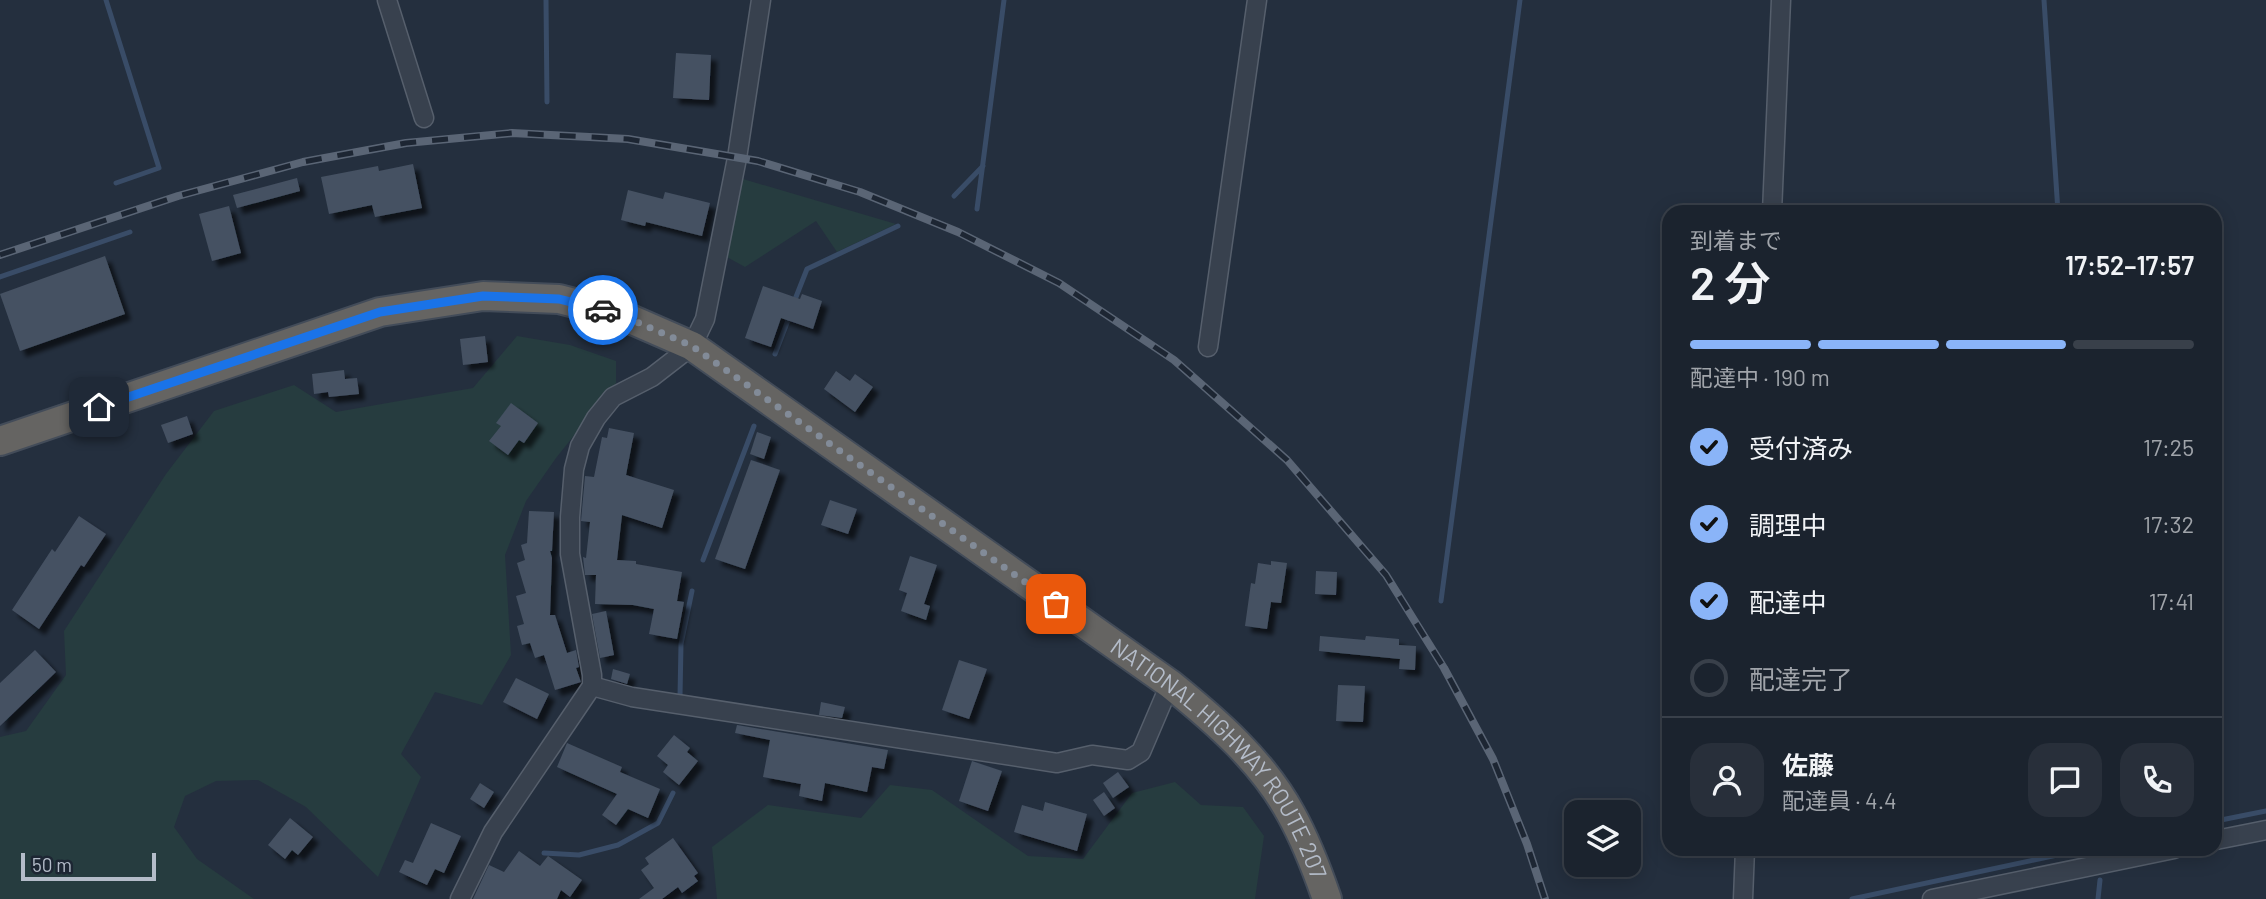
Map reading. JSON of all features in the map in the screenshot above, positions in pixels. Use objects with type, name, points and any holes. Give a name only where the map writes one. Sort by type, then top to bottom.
[{"type":"highway","name":"NATIONAL HIGHWAY ROUTE 207","points":[[0,441],[380,312],[483,296],[559,299],[621,315],[692,346],[1170,684],[1213,719],[1256,764],[1291,813],[1327,899]]},
{"type":"street","points":[[387,0],[424,118]]},
{"type":"street","points":[[460,899],[493,832],[592,686],[570,554],[574,469],[580,446],[596,418],[613,397],[652,377],[692,346],[705,319],[737,158],[761,0]]},
{"type":"street","points":[[1208,347],[1257,0]]},
{"type":"street","points":[[1772,205],[1781,0]]},
{"type":"street","points":[[592,686],[632,696],[1057,763],[1091,755],[1128,761],[1141,752],[1170,684]]},
{"type":"street","points":[[2222,839],[2266,830]]},
{"type":"street","points":[[1742,899],[1745,856]]},
{"type":"street","points":[[1932,899],[2140,856]]},
{"type":"green space","points":[[743,179],[896,224],[837,252],[816,221],[745,267],[725,256]]},
{"type":"green space","points":[[517,336],[570,345],[616,361],[616,383],[556,458],[526,501],[505,555],[511,655],[482,705],[435,692],[401,754],[421,777],[378,877],[306,807],[258,780],[216,781],[185,796],[174,827],[197,859],[254,899],[0,899],[0,737],[26,731],[66,675],[64,631],[166,474],[214,411],[294,385],[336,412],[473,388]]},
{"type":"green space","points":[[1175,782],[1201,805],[1243,807],[1264,836],[1255,899],[717,899],[712,847],[768,805],[861,818],[890,785],[932,790],[1028,856],[1083,859],[1132,793]]},
{"type":"building","points":[[676,53],[711,55],[709,100],[673,98]]},
{"type":"building","points":[[413,164],[422,208],[375,217],[372,205],[329,214],[321,177],[378,166],[379,171]]},
{"type":"building","points":[[297,178],[300,191],[237,208],[233,195]]},
{"type":"building","points":[[628,190],[663,199],[665,192],[710,203],[702,236],[646,222],[645,226],[621,220]]},
{"type":"building","points":[[229,206],[241,253],[212,261],[199,214]]},
{"type":"building","points":[[105,256],[125,314],[20,351],[0,294]]},
{"type":"building","points":[[763,286],[800,299],[802,294],[822,301],[813,329],[781,318],[771,347],[745,338]]},
{"type":"building","points":[[485,336],[488,362],[463,365],[460,339]]},
{"type":"building","points":[[344,370],[345,379],[357,378],[359,394],[329,397],[328,392],[314,394],[312,374]]},
{"type":"building","points":[[836,371],[850,381],[855,374],[873,387],[855,412],[824,389]]},
{"type":"building","points":[[511,403],[538,423],[524,443],[519,440],[508,455],[489,441],[501,426],[496,423]]},
{"type":"building","points":[[187,416],[193,434],[168,443],[161,425]]},
{"type":"building","points":[[609,428],[634,433],[626,475],[674,490],[662,528],[622,515],[617,560],[636,561],[636,564],[682,572],[677,601],[684,602],[677,639],[649,634],[654,609],[633,605],[595,604],[596,575],[585,575],[583,557],[586,558],[590,522],[581,521],[585,476],[594,477],[602,437],[607,438]]},
{"type":"building","points":[[757,432],[771,437],[764,459],[750,454]]},
{"type":"building","points":[[751,460],[780,470],[745,569],[715,559]]},
{"type":"building","points":[[830,500],[857,509],[848,534],[821,525]]},
{"type":"building","points":[[529,511],[554,512],[550,551],[550,615],[555,615],[567,653],[576,650],[579,667],[576,668],[581,682],[555,690],[544,655],[535,658],[530,643],[522,645],[517,626],[524,624],[516,596],[526,593],[517,563],[525,560],[521,545],[527,543]]},
{"type":"building","points":[[79,516],[106,534],[84,567],[81,565],[39,629],[12,610],[52,549],[55,552]]},
{"type":"building","points":[[910,556],[937,565],[924,604],[930,606],[926,620],[901,611],[907,593],[899,590]]},
{"type":"building","points":[[1271,561],[1287,563],[1281,603],[1271,602],[1267,629],[1245,626],[1251,583],[1255,584],[1258,563],[1271,565]]},
{"type":"building","points":[[1316,571],[1337,572],[1336,595],[1315,594]]},
{"type":"building","points":[[606,611],[614,655],[600,658],[592,614]]},
{"type":"building","points":[[1320,636],[1365,640],[1366,636],[1399,639],[1399,645],[1416,646],[1415,670],[1399,669],[1400,659],[1319,651]]},
{"type":"building","points":[[35,650],[56,672],[0,726],[0,683]]},
{"type":"building","points":[[959,660],[987,669],[969,719],[942,710]]},
{"type":"building","points":[[613,669],[630,674],[627,684],[611,679]]},
{"type":"building","points":[[516,678],[549,694],[537,719],[503,702]]},
{"type":"building","points":[[1338,685],[1365,686],[1363,722],[1336,721]]},
{"type":"building","points":[[821,702],[845,707],[842,718],[819,715]]},
{"type":"building","points":[[737,725],[888,750],[884,769],[872,767],[867,792],[825,783],[822,801],[799,796],[801,784],[763,777],[770,740],[735,733]]},
{"type":"building","points":[[674,735],[690,748],[687,752],[698,761],[679,785],[663,772],[668,765],[657,756]]},
{"type":"building","points":[[567,743],[622,767],[620,772],[660,789],[648,818],[628,809],[616,825],[602,815],[617,794],[557,767]]},
{"type":"building","points":[[972,761],[1002,771],[988,811],[959,801]]},
{"type":"building","points":[[1118,772],[1129,787],[1113,798],[1103,783]]},
{"type":"building","points":[[480,783],[494,792],[484,808],[470,799]]},
{"type":"building","points":[[1104,792],[1115,808],[1104,816],[1093,800]]},
{"type":"building","points":[[1045,802],[1087,814],[1077,851],[1014,832],[1022,805],[1043,811]]},
{"type":"building","points":[[290,818],[313,837],[298,855],[292,850],[285,859],[268,845]]},
{"type":"building","points":[[431,823],[461,836],[444,873],[435,869],[427,885],[399,872],[405,860],[413,863]]},
{"type":"building","points":[[673,838],[698,873],[694,876],[698,881],[682,893],[678,887],[662,899],[639,899],[654,888],[641,870],[649,864],[645,858]]},
{"type":"building","points":[[519,851],[540,866],[548,856],[582,880],[570,897],[561,890],[557,899],[473,899],[489,865],[504,872]]},
{"type":"waterway","points":[[106,0],[159,168],[116,183]]},
{"type":"waterway","points":[[546,0],[547,102]]},
{"type":"waterway","points":[[977,209],[1004,0]]},
{"type":"waterway","points":[[1441,601],[1520,0]]},
{"type":"waterway","points":[[2044,0],[2058,205]]},
{"type":"waterway","points":[[954,196],[983,166]]},
{"type":"waterway","points":[[794,302],[807,269],[898,226]]},
{"type":"waterway","points":[[0,277],[130,232]]},
{"type":"waterway","points":[[775,354],[790,315]]},
{"type":"waterway","points":[[703,560],[754,426]]},
{"type":"waterway","points":[[680,696],[681,644],[692,591]]},
{"type":"waterway","points":[[544,853],[579,855],[618,845],[658,823],[673,793]]},
{"type":"waterway","points":[[2222,820],[2266,811]]},
{"type":"waterway","points":[[1852,899],[2052,856]]},
{"type":"waterway","points":[[2098,899],[2100,880]]},
{"type":"railway","points":[[0,255],[178,196],[303,162],[406,143],[512,133],[628,139],[758,161],[860,192],[958,232],[1059,283],[1174,360],[1287,460],[1386,575],[1444,668],[1493,759],[1527,844],[1545,899]]},
{"type":"way so far","points":[[603,310],[621,315],[692,346],[1056,604]]},
{"type":"route","points":[[99,407],[380,312],[483,296],[559,299],[603,310]]}]
